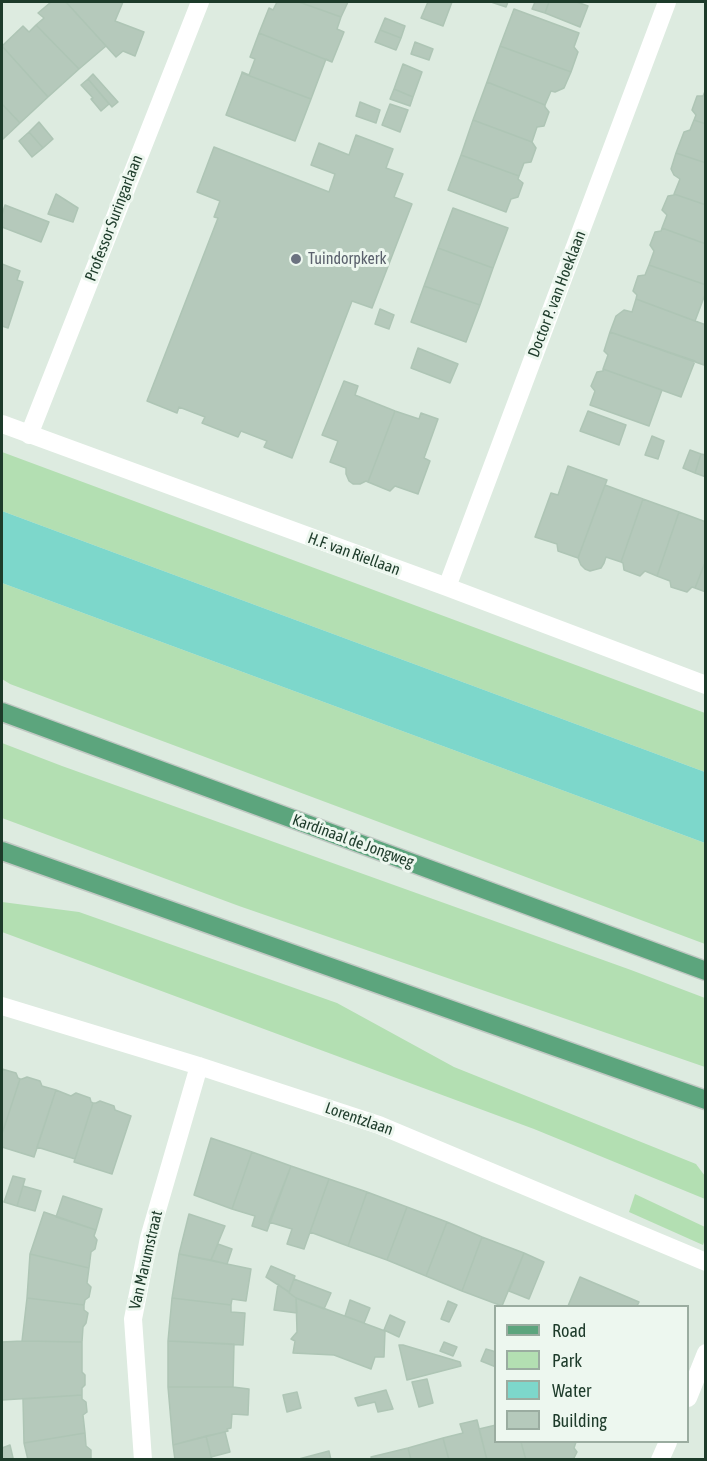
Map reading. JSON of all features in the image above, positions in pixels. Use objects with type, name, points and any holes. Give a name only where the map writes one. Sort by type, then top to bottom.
[{"type":"main road","name":"Kardinaal de Jongweg","points":[[6,712],[705,971]]},
{"type":"main road","points":[[2,851],[705,1100]]},
{"type":"street","name":"Professor Suringarlaan","points":[[29,435],[200,2]]},
{"type":"street","name":"Doctor P. van Hoeklaan","points":[[447,588],[667,2]]},
{"type":"street","name":"H.F. van Riellaan","points":[[2,424],[705,685]]},
{"type":"street","name":"Lorentzlaan","points":[[2,1006],[199,1066],[379,1125],[705,1262]]},
{"type":"street","name":"Van Marumstraat","points":[[143,1460],[133,1318],[149,1238],[199,1066]]},
{"type":"street","points":[[696,1389],[705,1353]]},
{"type":"street","points":[[660,1460],[668,1443]]},
{"type":"green space","points":[[2,452],[705,713],[705,772],[2,511]]},
{"type":"green space","points":[[2,583],[705,843],[705,944],[10,684],[2,679]]},
{"type":"green space","points":[[2,743],[705,998],[705,1067],[239,906],[2,818]]},
{"type":"green space","points":[[2,902],[79,912],[337,1003],[454,1067],[696,1164],[705,1176],[705,1199],[534,1129],[2,932]]},
{"type":"green space","points":[[635,1194],[705,1227],[703,1245],[629,1212]]},
{"type":"water","points":[[2,511],[705,772],[705,843],[2,583]]},
{"type":"building","points":[[51,2],[66,2],[106,46],[79,69],[36,25],[44,18],[38,13]]},
{"type":"building","points":[[66,2],[123,2],[115,21],[144,32],[135,56],[123,51],[116,57]]},
{"type":"building","points":[[277,2],[299,2],[341,17],[337,29],[344,32],[332,62],[259,33],[269,8],[273,10]]},
{"type":"building","points":[[299,2],[348,2],[341,17]]},
{"type":"building","points":[[428,2],[452,2],[443,26],[421,18]]},
{"type":"building","points":[[491,2],[508,2],[506,7]]},
{"type":"building","points":[[535,2],[549,2],[545,13],[532,9]]},
{"type":"building","points":[[549,2],[577,2],[588,6],[580,27],[545,13]]},
{"type":"building","points":[[514,9],[579,33],[574,47],[578,52],[571,72],[500,46]]},
{"type":"building","points":[[385,18],[405,26],[401,38],[380,30]]},
{"type":"building","points":[[36,25],[79,69],[48,97],[2,46],[23,26],[29,32]]},
{"type":"building","points":[[380,30],[401,38],[396,50],[375,42]]},
{"type":"building","points":[[259,33],[326,60],[311,99],[242,73],[249,75],[255,59],[250,57]]},
{"type":"building","points":[[415,42],[433,49],[429,60],[411,54]]},
{"type":"building","points":[[2,46],[48,97],[20,123],[2,104]]},
{"type":"building","points":[[500,46],[571,72],[564,88],[555,92],[551,91],[545,105],[487,82]]},
{"type":"building","points":[[403,64],[422,72],[413,97],[394,89]]},
{"type":"building","points":[[242,73],[311,99],[295,141],[226,115]]},
{"type":"building","points":[[93,74],[118,102],[112,107],[88,79]]},
{"type":"building","points":[[88,79],[109,104],[101,111],[81,85]]},
{"type":"building","points":[[487,82],[545,105],[549,112],[544,126],[537,127],[532,142],[473,120]]},
{"type":"building","points":[[394,89],[413,97],[410,106],[390,99]]},
{"type":"building","points":[[706,89],[706,124],[694,120],[696,115],[692,110],[697,96],[703,96]]},
{"type":"building","points":[[360,102],[380,110],[376,123],[356,116]]},
{"type":"building","points":[[2,104],[20,123],[2,140]]},
{"type":"building","points":[[390,104],[408,110],[400,132],[382,125]]},
{"type":"building","points":[[473,120],[532,142],[536,148],[531,162],[524,163],[519,176],[461,155]]},
{"type":"building","points":[[694,120],[706,124],[706,163],[676,153],[684,132],[690,130]]},
{"type":"building","points":[[39,122],[53,139],[43,148],[29,132]]},
{"type":"building","points":[[29,132],[43,148],[32,157],[19,141]]},
{"type":"building","name":"Tuindorpkerk","points":[[356,135],[393,149],[386,168],[403,174],[394,197],[412,204],[372,308],[352,301],[292,458],[264,447],[267,441],[241,431],[238,437],[202,423],[205,417],[179,407],[177,413],[147,401],[218,218],[214,217],[220,201],[197,192],[214,147],[329,192],[335,174],[311,165],[319,143],[349,155]]},
{"type":"building","points":[[676,153],[706,163],[706,205],[674,194],[680,179],[671,169]]},
{"type":"building","points":[[461,155],[519,176],[518,179],[523,183],[518,197],[511,199],[506,212],[448,190]]},
{"type":"building","points":[[56,194],[78,208],[73,222],[48,214]]},
{"type":"building","points":[[674,194],[706,205],[706,244],[662,228],[667,215],[662,210],[668,196]]},
{"type":"building","points":[[5,205],[49,222],[41,242],[2,227]]},
{"type":"building","points":[[453,208],[508,228],[493,268],[438,248]]},
{"type":"building","points":[[662,228],[706,244],[706,285],[649,265],[654,251],[650,245],[655,232],[661,231]]},
{"type":"building","points":[[438,248],[493,268],[480,305],[424,286]]},
{"type":"building","points":[[2,264],[20,271],[17,280],[23,282],[8,328],[2,326]]},
{"type":"building","points":[[649,265],[706,285],[706,292],[695,321],[636,299],[637,295],[633,291],[638,276],[645,275]]},
{"type":"building","points":[[424,286],[480,305],[466,342],[411,322]]},
{"type":"building","points":[[636,299],[706,325],[704,365],[610,332],[616,316],[624,310],[632,312]]},
{"type":"building","points":[[380,309],[394,315],[389,329],[375,324]]},
{"type":"building","points":[[610,332],[695,361],[681,397],[603,369],[608,355],[604,351]]},
{"type":"building","points":[[418,348],[458,364],[450,383],[411,368]]},
{"type":"building","points":[[603,369],[662,390],[649,426],[590,405],[595,391],[591,386],[597,372]]},
{"type":"building","points":[[344,381],[358,386],[355,395],[395,411],[368,482],[360,484],[353,484],[349,481],[346,468],[330,462],[338,441],[322,435]]},
{"type":"building","points":[[395,411],[419,419],[421,413],[438,419],[424,458],[430,461],[418,494],[395,486],[390,491],[368,482]]},
{"type":"building","points":[[588,411],[626,425],[619,445],[580,431]]},
{"type":"building","points":[[652,436],[664,441],[658,459],[645,455]]},
{"type":"building","points":[[690,450],[701,454],[695,473],[683,468]]},
{"type":"building","points":[[701,454],[706,455],[706,477],[695,473]]},
{"type":"building","points":[[568,466],[607,480],[578,558],[558,551],[557,544],[535,537],[551,493],[558,495]]},
{"type":"building","points":[[605,485],[643,499],[621,562],[606,557],[601,568],[590,571],[581,565],[578,558]]},
{"type":"building","points":[[643,499],[679,512],[657,576],[645,571],[640,576],[624,570],[621,562]]},
{"type":"building","points":[[679,512],[706,522],[706,560],[695,588],[692,587],[687,592],[671,587],[670,581],[657,576]]},
{"type":"building","points":[[706,560],[706,592],[695,588]]},
{"type":"building","points":[[2,1069],[16,1073],[20,1079],[2,1134]]},
{"type":"building","points":[[27,1077],[40,1081],[42,1086],[56,1090],[34,1157],[2,1147],[2,1134],[20,1079]]},
{"type":"building","points":[[56,1090],[71,1096],[76,1093],[90,1098],[93,1103],[75,1159],[37,1147]]},
{"type":"building","points":[[100,1101],[131,1116],[112,1174],[74,1162],[93,1103]]},
{"type":"building","points":[[211,1138],[252,1152],[232,1209],[194,1195]]},
{"type":"building","points":[[252,1152],[291,1166],[267,1231],[252,1226],[255,1216],[232,1209]]},
{"type":"building","points":[[291,1166],[329,1179],[304,1249],[287,1244],[292,1229],[269,1222]]},
{"type":"building","points":[[13,1176],[25,1179],[17,1206],[4,1202]]},
{"type":"building","points":[[329,1179],[367,1192],[348,1246],[310,1232]]},
{"type":"building","points":[[23,1186],[41,1191],[35,1211],[17,1206]]},
{"type":"building","points":[[367,1192],[407,1207],[387,1260],[348,1246]]},
{"type":"building","points":[[63,1196],[102,1209],[96,1230],[56,1217]]},
{"type":"building","points":[[407,1207],[447,1222],[426,1276],[387,1260]]},
{"type":"building","points":[[44,1212],[96,1230],[94,1236],[97,1240],[95,1249],[91,1252],[89,1268],[30,1254]]},
{"type":"building","points":[[189,1214],[225,1226],[211,1260],[179,1254]]},
{"type":"building","points":[[447,1222],[482,1237],[462,1291],[426,1276]]},
{"type":"building","points":[[482,1237],[524,1253],[502,1305],[462,1291]]},
{"type":"building","points":[[218,1244],[232,1249],[227,1264],[211,1260]]},
{"type":"building","points":[[524,1253],[544,1262],[529,1299],[509,1291]]},
{"type":"building","points":[[30,1254],[89,1268],[87,1283],[91,1287],[84,1305],[27,1298]]},
{"type":"building","points":[[179,1254],[251,1269],[246,1301],[232,1299],[231,1305],[172,1298]]},
{"type":"building","points":[[271,1266],[295,1276],[289,1292],[266,1277]]},
{"type":"building","points":[[580,1277],[639,1302],[638,1305],[568,1305]]},
{"type":"building","points":[[294,1279],[331,1293],[324,1309],[289,1293]]},
{"type":"building","points":[[278,1284],[296,1298],[297,1313],[274,1310]]},
{"type":"building","points":[[27,1298],[84,1305],[84,1310],[88,1313],[83,1327],[82,1342],[22,1341]]},
{"type":"building","points":[[172,1298],[231,1305],[231,1312],[245,1313],[243,1345],[168,1341]]},
{"type":"building","points":[[296,1298],[385,1331],[384,1357],[375,1357],[371,1369],[334,1355],[293,1353],[295,1341],[291,1339],[297,1332]]},
{"type":"building","points":[[350,1300],[370,1308],[364,1323],[345,1316]]},
{"type":"building","points":[[448,1301],[457,1305],[449,1322],[441,1319]]},
{"type":"building","points":[[390,1315],[405,1322],[399,1337],[384,1330]]},
{"type":"building","points":[[168,1341],[234,1344],[233,1387],[168,1387]]},
{"type":"building","points":[[2,1342],[82,1342],[82,1372],[85,1375],[85,1385],[82,1388],[82,1395],[2,1400]]},
{"type":"building","points":[[444,1342],[457,1347],[453,1356],[440,1351]]},
{"type":"building","points":[[399,1345],[460,1362],[461,1366],[407,1380]]},
{"type":"building","points":[[486,1349],[494,1351],[494,1366],[481,1361]]},
{"type":"building","points":[[427,1379],[433,1403],[419,1407],[412,1382]]},
{"type":"building","points":[[168,1387],[249,1389],[248,1415],[232,1414],[231,1428],[227,1429],[228,1431],[173,1445]]},
{"type":"building","points":[[386,1390],[393,1409],[378,1412],[375,1402],[358,1406],[355,1398]]},
{"type":"building","points":[[297,1392],[301,1408],[287,1412],[283,1395]]},
{"type":"building","points":[[82,1395],[82,1399],[86,1402],[87,1412],[83,1415],[85,1433],[24,1443],[23,1399]]},
{"type":"building","points":[[477,1420],[487,1460],[449,1460],[443,1438],[463,1433],[460,1424]]},
{"type":"building","points":[[494,1425],[494,1443],[521,1443],[526,1460],[487,1460],[479,1429]]},
{"type":"building","points":[[225,1432],[230,1452],[211,1457],[206,1436]]},
{"type":"building","points":[[85,1433],[86,1446],[91,1450],[91,1460],[28,1460],[24,1443]]},
{"type":"building","points":[[206,1436],[212,1460],[175,1460],[173,1445]]},
{"type":"building","points":[[443,1438],[449,1460],[411,1460],[408,1448]]},
{"type":"building","points":[[521,1443],[576,1443],[574,1448],[577,1452],[573,1460],[526,1460]]},
{"type":"building","points":[[10,1445],[13,1458],[2,1460],[2,1448]]},
{"type":"building","points":[[408,1448],[411,1460],[372,1460],[371,1457]]},
{"type":"building","points":[[329,1451],[331,1460],[295,1460]]},
{"type":"place","name":"Tuindorpkerk","points":[[296,259]]}]
